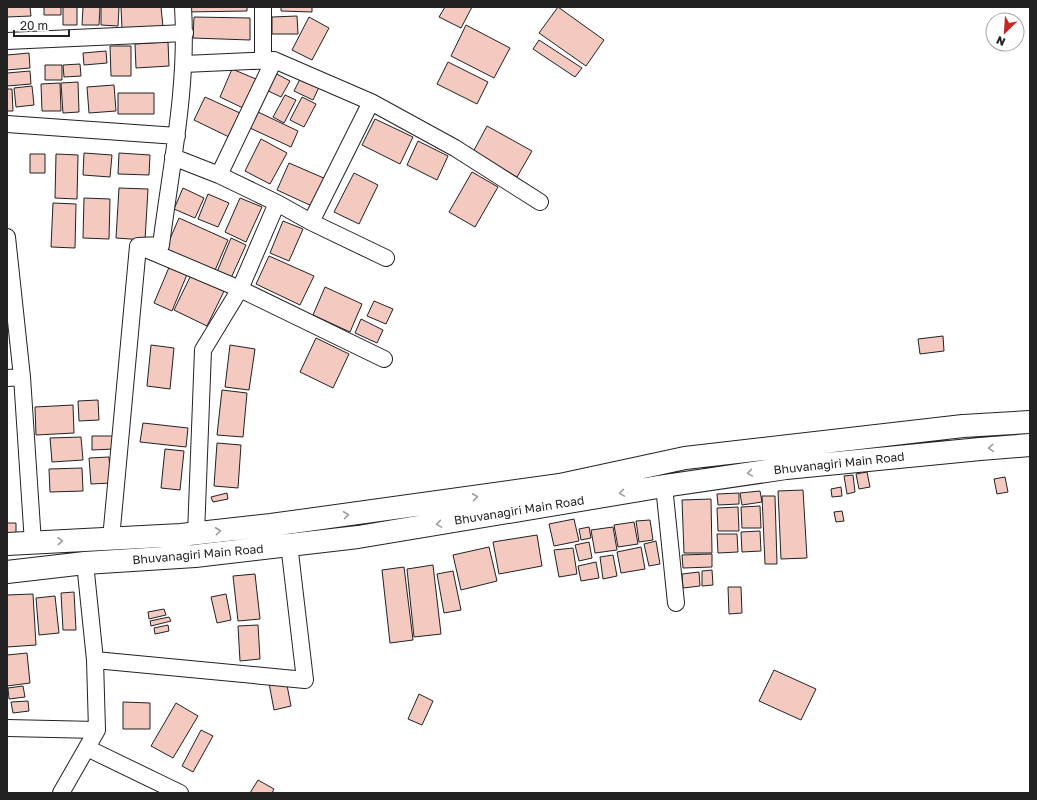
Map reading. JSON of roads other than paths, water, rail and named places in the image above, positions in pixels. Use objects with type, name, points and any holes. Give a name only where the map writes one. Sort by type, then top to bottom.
[{"type":"main road","name":"Bhuvanagiri Main Road","points":[[7,544],[196,534],[560,485],[685,458],[963,426],[1030,422]]},
{"type":"main road","name":"Bhuvanagiri Main Road","points":[[7,572],[86,563],[194,556],[358,537],[664,486],[786,468],[1030,445]]},
{"type":"street","points":[[138,246],[161,245],[177,136],[184,64],[185,33],[183,7]]},
{"type":"street","points":[[218,175],[268,60],[263,7]]},
{"type":"street","points":[[7,41],[185,33]]},
{"type":"street","points":[[184,64],[268,60],[371,102],[455,148],[540,202]]},
{"type":"street","points":[[311,222],[371,102]]},
{"type":"street","points":[[7,124],[177,136]]},
{"type":"street","points":[[173,156],[218,175],[277,203],[311,222],[386,258]]},
{"type":"street","points":[[196,534],[203,350],[240,289],[277,203]]},
{"type":"street","points":[[7,237],[14,378],[33,543]]},
{"type":"street","points":[[138,246],[240,289],[384,359]]},
{"type":"street","points":[[111,539],[138,246]]},
{"type":"street","points":[[664,486],[676,603]]},
{"type":"street","points":[[95,660],[305,680],[289,544]]},
{"type":"street","points":[[61,793],[97,730],[95,660],[86,563]]},
{"type":"street","points":[[7,728],[97,730]]},
{"type":"street","points":[[87,748],[180,793]]}]
